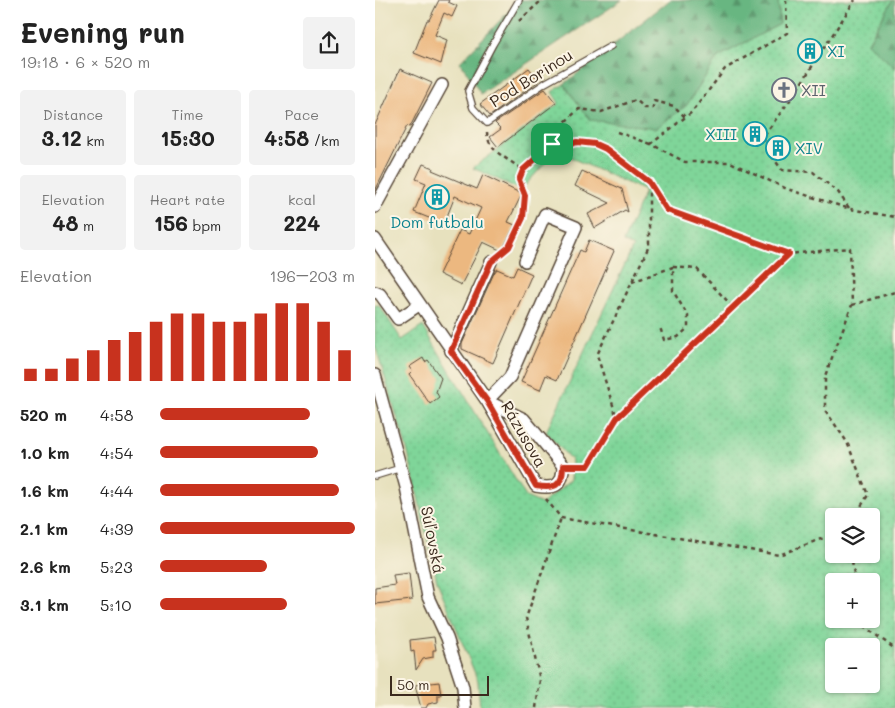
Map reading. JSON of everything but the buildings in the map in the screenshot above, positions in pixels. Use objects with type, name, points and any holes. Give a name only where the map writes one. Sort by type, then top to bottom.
[{"type":"street","points":[[375,207],[442,84]]},
{"type":"street","points":[[487,401],[510,377],[576,227],[545,214],[525,261]]},
{"type":"street","name":"Rázusova","points":[[375,239],[487,401],[536,486],[549,489],[557,485],[563,477],[563,466],[524,419],[487,401]]},
{"type":"street","points":[[451,351],[491,262]]},
{"type":"street","points":[[375,292],[380,294],[398,319],[419,305]]},
{"type":"street","name":"Súľovská","points":[[375,375],[401,468],[428,597],[453,654],[463,687],[465,708]]},
{"type":"lane","name":"Pod Borinou","points":[[519,0],[468,91],[473,108],[487,123],[545,83],[611,46]]},
{"type":"lane","points":[[375,476],[401,468]]},
{"type":"path","points":[[651,144],[692,112],[725,69],[787,33],[786,0]]},
{"type":"path","points":[[850,209],[838,192],[813,172],[781,170],[768,151],[770,143],[762,138],[793,96],[855,0]]},
{"type":"path","points":[[491,262],[509,247],[523,218],[525,195],[519,180],[523,170],[552,144],[564,123],[579,109],[601,112],[636,100],[645,108],[653,108],[654,101],[675,106],[685,117]]},
{"type":"path","points":[[487,123],[487,138],[499,155],[512,160],[523,170]]},
{"type":"path","points":[[617,132],[651,144],[685,162],[730,162],[787,190],[850,209],[895,217]]},
{"type":"path","points":[[552,144],[563,146],[577,142],[595,144],[606,149],[649,182],[667,210],[789,254],[850,248],[852,305],[825,376],[825,410],[847,442],[868,495],[860,508]]},
{"type":"path","points":[[617,418],[597,355],[649,246],[649,182]]},
{"type":"path","points":[[563,466],[588,466],[617,418],[789,254]]},
{"type":"path","points":[[632,282],[673,267],[697,270],[733,307]]},
{"type":"path","points":[[660,327],[664,340],[678,337],[688,328],[688,316],[673,291],[673,267]]},
{"type":"path","points":[[852,305],[895,292]]},
{"type":"path","points":[[536,486],[561,518],[779,555],[825,537]]},
{"type":"path","points":[[536,708],[540,680],[526,618],[561,518]]},
{"type":"path","points":[[866,628],[895,649]]},
{"type":"green space","points":[[520,0],[622,0],[481,94],[460,62]]},
{"type":"green space","points":[[670,0],[778,0],[780,24],[718,57],[686,106],[656,128],[590,120],[564,84]]},
{"type":"green space","points":[[778,0],[893,0],[868,42],[895,68],[895,708],[480,708],[478,681],[437,581],[408,453],[375,345],[375,305],[379,305],[402,340],[423,326],[526,497],[542,504],[571,480],[572,461],[546,432],[633,247],[623,242],[645,191],[556,151],[521,190],[473,168],[559,103],[552,92],[564,84],[590,120],[686,106],[718,57],[780,24]]},
{"type":"green space","points":[[893,0],[895,0],[895,68],[868,43]]},
{"type":"place","name":"XI","points":[[810,51]]},
{"type":"place","name":"XII","points":[[784,90]]},
{"type":"place","name":"XIII","points":[[755,134]]},
{"type":"place","name":"XIV","points":[[778,148]]},
{"type":"place","name":"Dom futbalu","points":[[437,197]]},
{"type":"route","points":[[577,142],[595,144],[606,149],[649,182],[667,210],[789,254],[617,418],[588,466],[563,466],[563,477],[557,485],[549,489],[536,486],[487,401],[451,351],[491,262],[509,247],[523,218],[525,195],[521,190],[519,180],[523,170],[552,144],[563,146],[577,142]]}]
